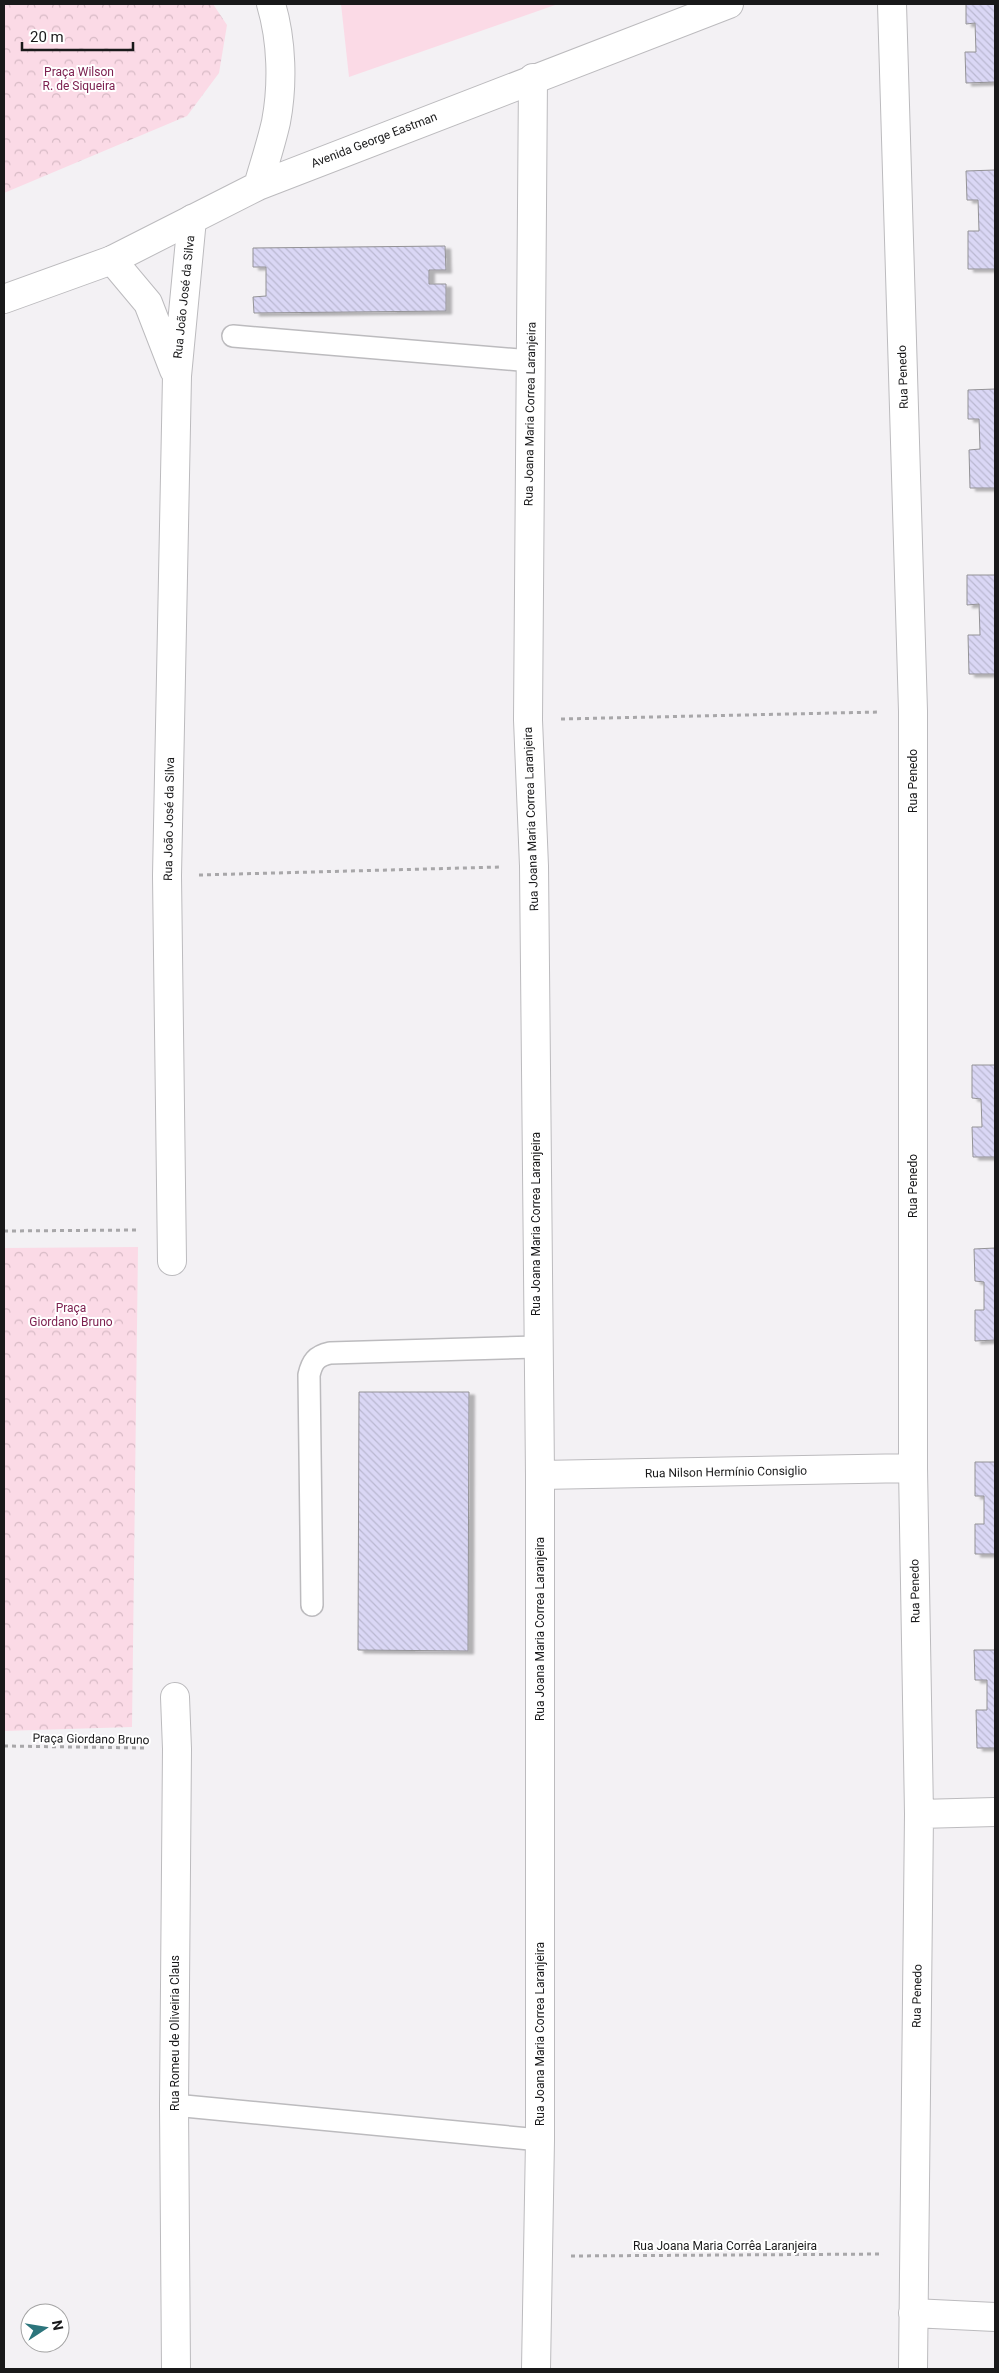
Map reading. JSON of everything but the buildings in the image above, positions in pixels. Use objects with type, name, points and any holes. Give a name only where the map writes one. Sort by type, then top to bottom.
[{"type":"street","points":[[258,186],[276,122],[280,85],[279,48],[271,4]]},
{"type":"street","name":"Avenida George Eastman","points":[[15,295],[112,260],[258,186],[533,78],[729,4]]},
{"type":"street","name":"Rua Penedo","points":[[892,4],[913,711],[913,1468],[919,1814],[912,2369]]},
{"type":"street","name":"Rua Joana Maria Correa Laranjeira","points":[[533,78],[528,720],[534,866],[537,1347],[540,1476],[540,2140],[536,2369]]},
{"type":"street","name":"Rua João José da Silva","points":[[172,1262],[168,876],[176,376],[192,219]]},
{"type":"street","name":"Rua João José da Silva","points":[[112,260],[148,303],[176,376]]},
{"type":"street","name":"Rua Nilson Hermínio Consiglio","points":[[540,1476],[913,1468]]},
{"type":"street","name":"Rua Romeu de Oliveiria Claus","points":[[175,1697],[177,1749],[174,2105],[176,2369]]},
{"type":"street","points":[[919,1814],[995,1812]]},
{"type":"street","points":[[913,2313],[995,2317]]},
{"type":"lane","points":[[233,336],[531,361]]},
{"type":"lane","points":[[312,1605],[309,1375],[311,1364],[319,1355],[330,1352],[537,1347]]},
{"type":"lane","points":[[174,2105],[540,2140]]},
{"type":"path","points":[[528,720],[913,711]]},
{"type":"path","points":[[168,876],[534,866]]},
{"type":"path","points":[[4,1231],[171,1230]]},
{"type":"path","name":"Praça Giordano Bruno","points":[[4,1746],[177,1749]]},
{"type":"path","name":"Rua Joana Maria Corrêa Laranjeira","points":[[537,2256],[913,2254]]},
{"type":"green space","name":"Praça Wilson R. de Siqueira","points":[[4,4],[213,4],[227,25],[219,73],[187,116],[4,193]]},
{"type":"green space","points":[[341,4],[558,4],[349,77]]},
{"type":"green space","name":"Praça Giordano Bruno","points":[[138,1247],[132,1727],[4,1731],[4,1248]]}]
